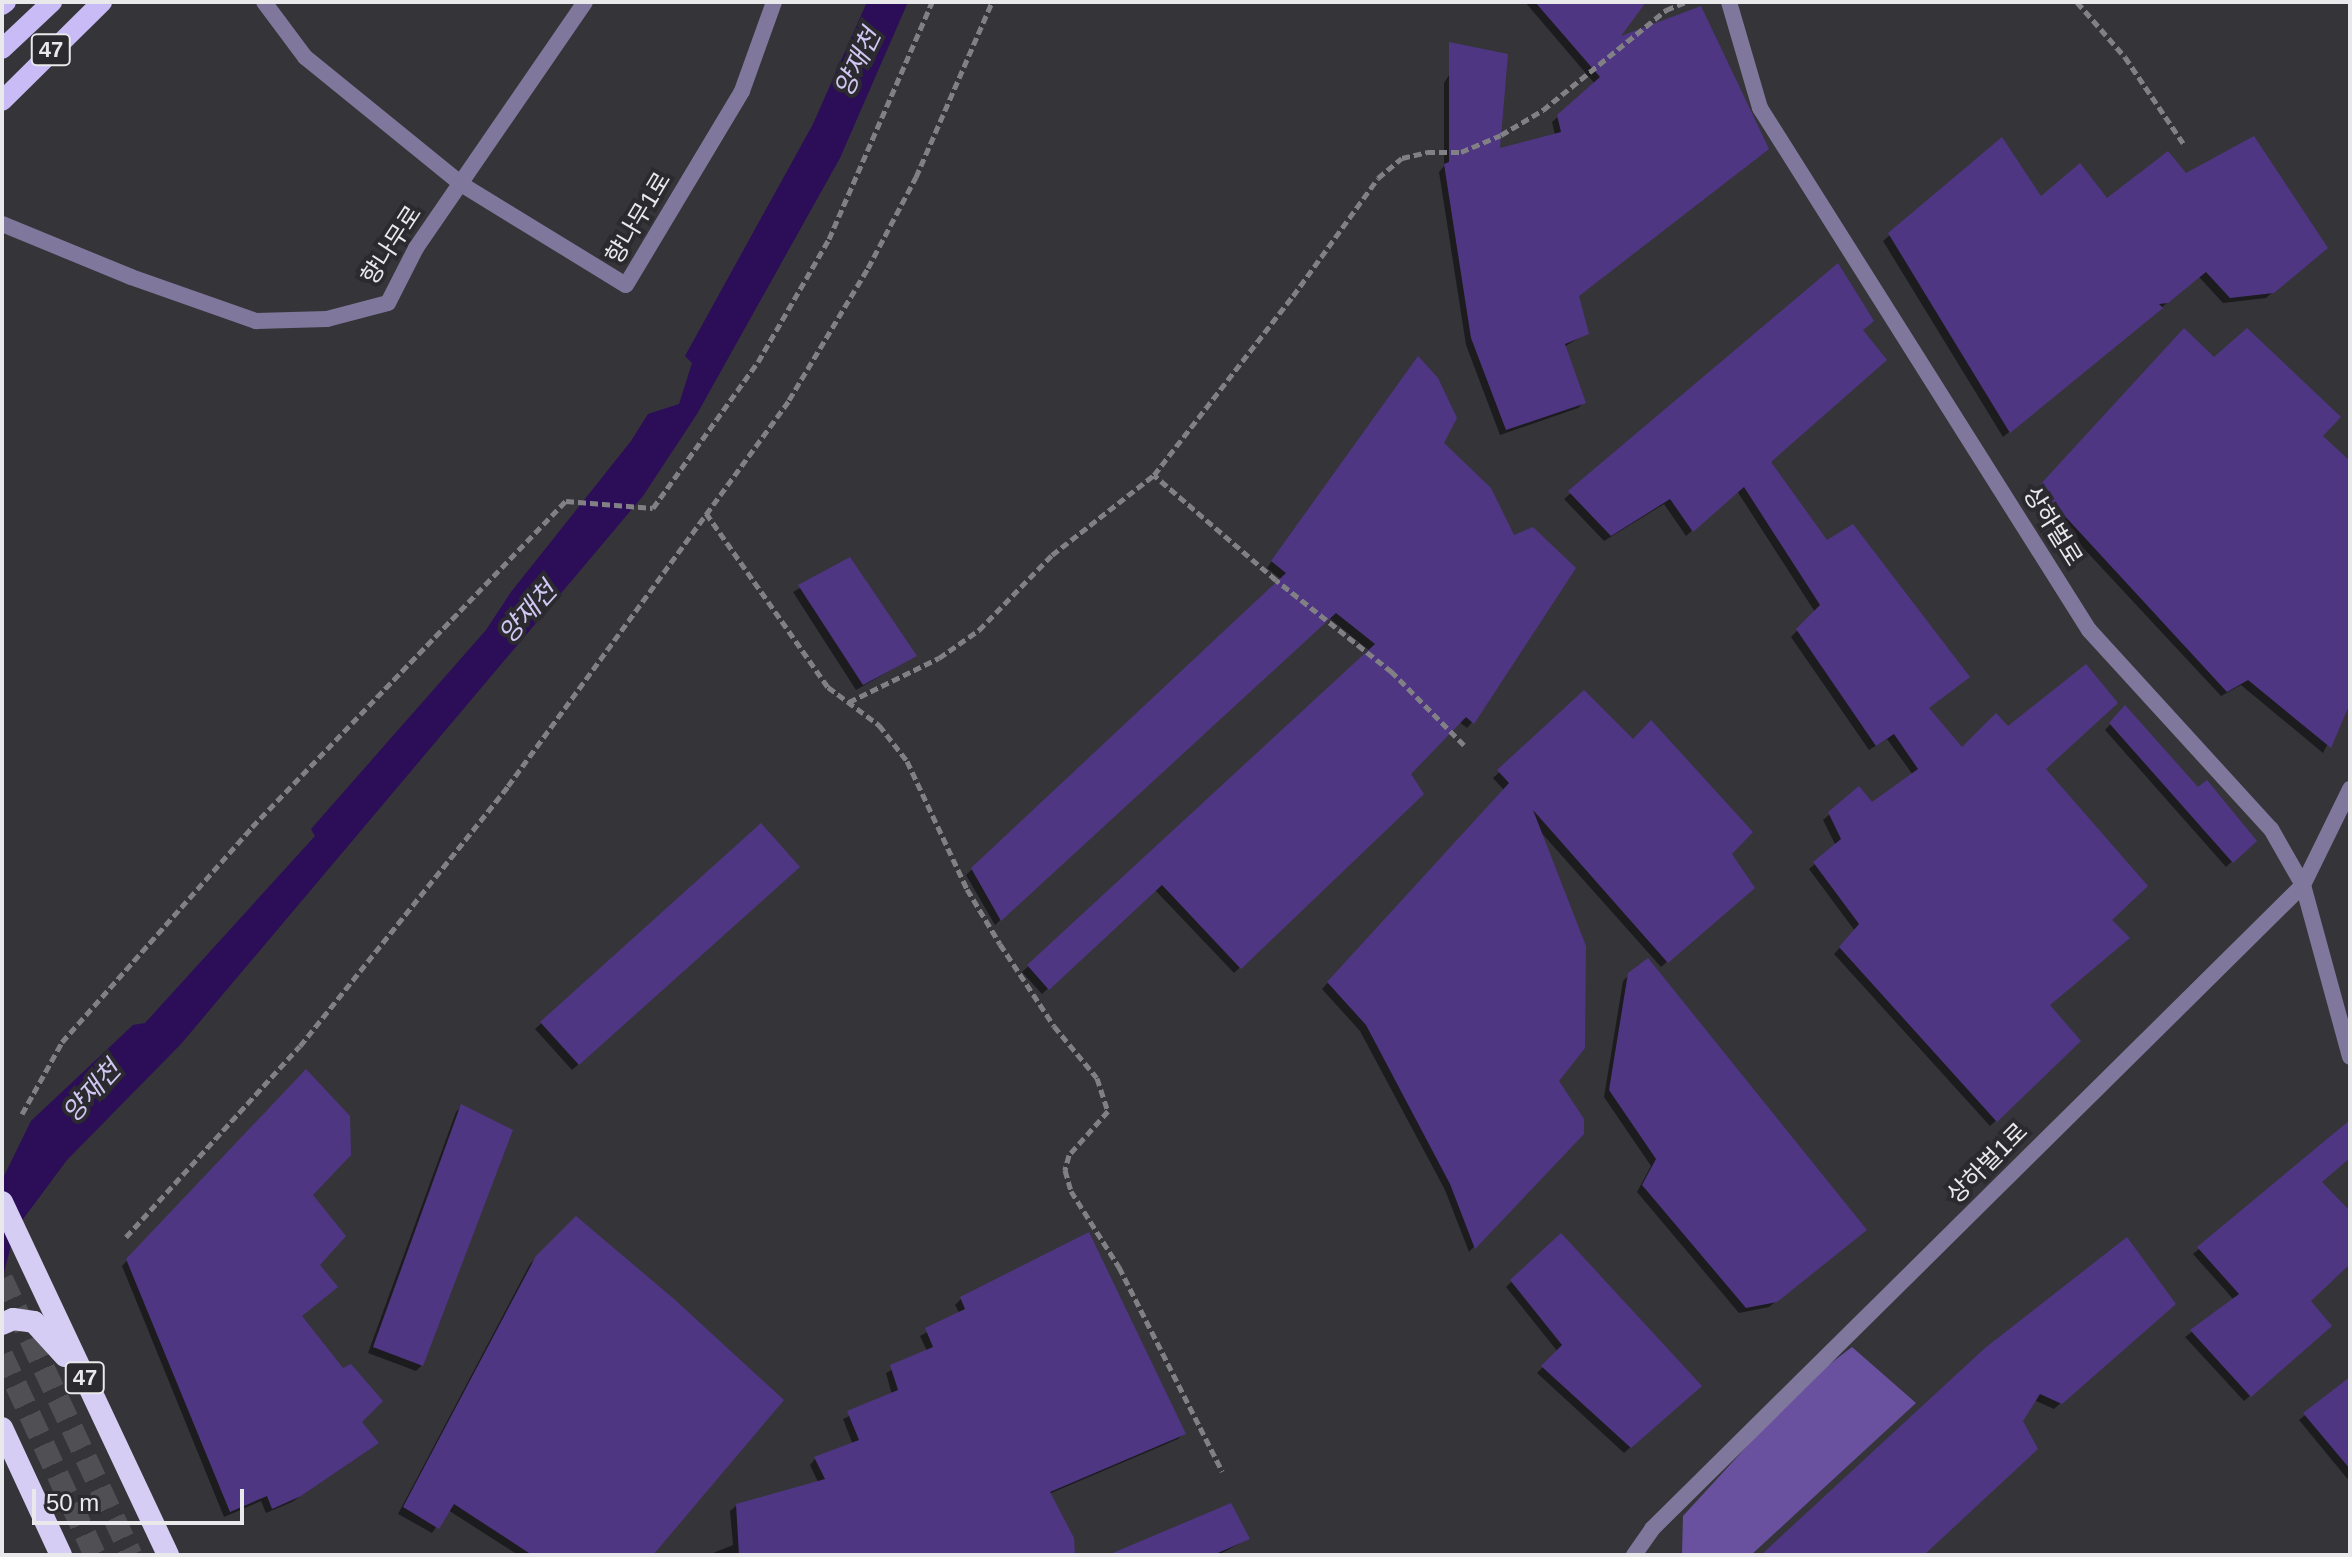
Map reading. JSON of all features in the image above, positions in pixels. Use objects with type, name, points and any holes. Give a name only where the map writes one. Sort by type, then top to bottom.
[{"type":"highway","name":"47","points":[[2,1202],[168,1555]]},
{"type":"highway","points":[[2,1324],[13,1319],[38,1323],[92,1392]]},
{"type":"highway","points":[[2,1428],[61,1555]]},
{"type":"main road","points":[[2,49],[52,2]]},
{"type":"main road","name":"47","points":[[2,101],[102,2]]},
{"type":"street","points":[[264,2],[305,57],[461,184]]},
{"type":"street","name":"향나무로","points":[[2,224],[131,277],[256,321],[327,319],[388,303],[416,248],[585,2]]},
{"type":"street","name":"향나무1로","points":[[461,184],[626,285],[742,91],[774,2]]},
{"type":"street","name":"상하벌로","points":[[1729,2],[1760,108],[2089,630],[2271,829],[2303,885],[2350,1057]]},
{"type":"street","name":"상하벌1로","points":[[1634,1555],[1652,1529],[2303,885],[2350,789]]},
{"type":"path","points":[[22,1114],[62,1042],[252,827],[566,501],[653,508],[758,362],[829,239],[932,2]]},
{"type":"path","points":[[126,1237],[300,1046],[508,786],[789,400],[868,268],[916,177],[992,2]]},
{"type":"path","points":[[849,702],[939,658],[979,630],[1052,555],[1154,475],[1293,296],[1378,178],[1402,158],[1427,152],[1461,152],[1501,135],[1543,110],[1666,10],[1686,2]]},
{"type":"path","points":[[2077,2],[2125,57],[2183,143]]},
{"type":"path","points":[[1154,475],[1276,580],[1392,672],[1464,745]]},
{"type":"path","points":[[706,513],[828,687],[879,725],[907,761],[967,889],[1054,1026],[1097,1078],[1108,1111],[1069,1155],[1065,1170],[1071,1191],[1119,1267],[1222,1471]]},
{"type":"shaded area","points":[[1852,1347],[1916,1403],[1751,1555],[1682,1555],[1683,1516],[1805,1383]]},
{"type":"water","name":"양재천","points":[[867,2],[908,2],[840,158],[697,414],[643,496],[181,1044],[67,1160],[15,1230],[2,1280],[2,1180],[31,1121],[133,1025],[145,1023],[315,836],[311,829],[486,630],[511,592],[631,441],[648,414],[679,404],[692,363],[685,356],[813,124]]},
{"type":"building","points":[[1535,2],[1646,2],[1621,36],[1701,6],[1769,149],[1579,296],[1589,334],[1565,344],[1586,403],[1506,430],[1471,338],[1444,164],[1449,162],[1449,42],[1508,54],[1500,148],[1561,132],[1557,115],[1600,77]]},
{"type":"building","points":[[2254,136],[2328,248],[2274,293],[2230,298],[2206,272],[2168,303],[2159,304],[2163,308],[2010,433],[1888,233],[2002,137],[2041,196],[2080,163],[2107,198],[2168,151],[2186,173]]},
{"type":"building","points":[[1838,263],[1874,321],[1863,330],[1887,360],[1771,462],[1827,540],[1853,524],[1970,677],[1929,708],[1962,747],[1996,713],[2008,726],[2086,664],[2118,703],[2046,769],[2148,886],[2112,920],[2130,938],[2050,1005],[2081,1041],[1997,1122],[1839,947],[1859,924],[1813,862],[1841,839],[1828,812],[1859,786],[1872,802],[1918,769],[1894,734],[1876,746],[1796,629],[1820,605],[1744,487],[1693,532],[1670,499],[1611,536],[1568,491]]},
{"type":"building","points":[[2184,328],[2214,357],[2247,328],[2341,417],[2323,436],[2350,461],[2350,703],[2331,748],[2248,680],[2227,692],[2038,487]]},
{"type":"building","points":[[1418,356],[1438,378],[1457,418],[1444,443],[1491,488],[1514,535],[1533,527],[1576,568],[1474,724],[1466,717],[1411,774],[1424,794],[1241,969],[1162,885],[1049,990],[1027,965],[1375,644],[1336,613],[1001,921],[971,868],[1286,573],[1271,561]]},
{"type":"building","points":[[850,557],[917,656],[863,685],[798,585]]},
{"type":"building","points":[[1584,690],[1633,739],[1651,720],[1753,832],[1732,854],[1755,888],[1668,963],[1533,810],[1586,946],[1585,1048],[1559,1081],[1584,1119],[1584,1134],[1475,1249],[1450,1184],[1366,1025],[1327,982],[1509,783],[1497,770]]},
{"type":"building","points":[[2125,705],[2198,787],[2207,780],[2257,841],[2233,863],[2109,723]]},
{"type":"building","points":[[761,823],[800,867],[579,1065],[540,1022]]},
{"type":"building","points":[[1648,958],[1867,1230],[1777,1302],[1746,1308],[1642,1185],[1656,1159],[1609,1090],[1628,973]]},
{"type":"building","points":[[306,1069],[350,1116],[351,1155],[313,1195],[346,1236],[320,1265],[338,1287],[302,1316],[343,1368],[351,1364],[383,1401],[362,1422],[379,1443],[301,1496],[272,1509],[267,1496],[230,1512],[126,1259]]},
{"type":"building","points":[[461,1104],[513,1130],[423,1366],[373,1347]]},
{"type":"building","points":[[2350,1120],[2350,1158],[2322,1182],[2350,1211],[2350,1264],[2311,1301],[2332,1326],[2251,1397],[2190,1330],[2239,1294],[2197,1247]]},
{"type":"building","points":[[576,1216],[674,1299],[784,1400],[653,1555],[532,1555],[454,1504],[439,1529],[403,1507],[536,1256]]},
{"type":"building","points":[[1089,1232],[1186,1434],[1050,1492],[1074,1538],[1075,1555],[739,1555],[736,1504],[825,1479],[814,1457],[859,1440],[847,1411],[898,1390],[890,1365],[933,1347],[925,1328],[965,1309],[960,1297]]},
{"type":"building","points":[[1561,1233],[1702,1386],[1631,1448],[1541,1366],[1562,1345],[1510,1280]]},
{"type":"building","points":[[2127,1237],[2176,1304],[2062,1404],[2040,1394],[2023,1421],[2038,1449],[1924,1555],[1761,1555],[1985,1348]]},
{"type":"building","points":[[2350,1377],[2350,1469],[2303,1413]]},
{"type":"building","points":[[1231,1503],[1250,1539],[1213,1555],[1108,1555]]},
{"type":"tunnel","points":[[2,1279],[131,1555]]},
{"type":"tunnel","points":[[2,1355],[95,1555]]}]
